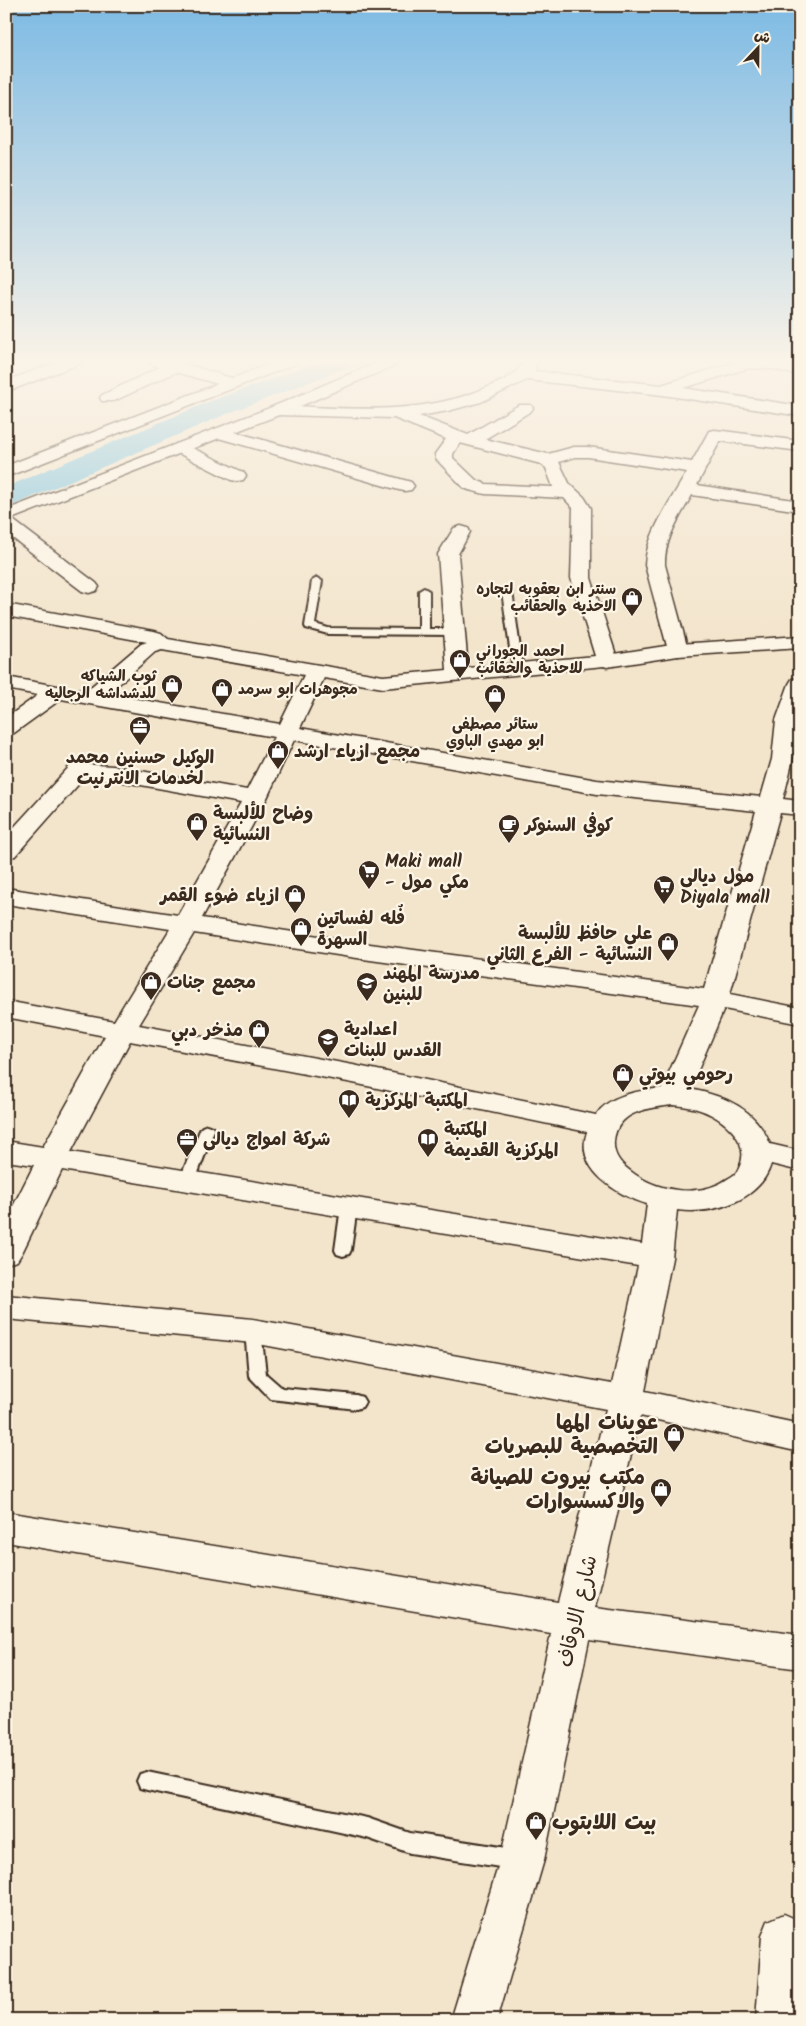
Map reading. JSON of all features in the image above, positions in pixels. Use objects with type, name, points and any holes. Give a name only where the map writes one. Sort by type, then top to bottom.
[{"type":"street","points":[[6,472],[48,456]]},
{"type":"street","points":[[6,516],[162,456]]},
{"type":"street","points":[[197,456],[237,476]]},
{"type":"street","points":[[299,456],[405,486]]},
{"type":"street","points":[[444,456],[445,459],[470,484],[485,489],[567,493]]},
{"type":"street","points":[[529,456],[547,460],[553,465],[560,484],[567,493],[580,502],[582,508],[581,578],[607,661]]},
{"type":"street","points":[[547,460],[562,456]]},
{"type":"street","points":[[612,456],[696,468]]},
{"type":"street","points":[[678,650],[655,555],[660,538],[688,489],[703,456]]},
{"type":"street","points":[[688,489],[800,506]]},
{"type":"street","points":[[6,524],[89,588]]},
{"type":"street","points":[[458,674],[448,554],[461,532]]},
{"type":"street","points":[[6,610],[154,637],[160,644]]},
{"type":"street","points":[[92,697],[148,648],[160,644],[383,682],[607,661],[678,650],[800,642]]},
{"type":"street","points":[[607,661],[684,664],[800,655]]},
{"type":"street","points":[[6,1252],[52,1159],[122,1030],[186,924],[255,798],[318,671]]},
{"type":"street","points":[[6,682],[597,787],[800,808]]},
{"type":"street","points":[[672,1096],[715,999],[770,805],[791,759],[793,720],[800,684]]},
{"type":"street","points":[[6,728],[57,692]]},
{"type":"street","points":[[6,851],[78,771],[113,773],[255,798]]},
{"type":"street","points":[[6,896],[370,952],[715,999],[800,1016]]},
{"type":"street","points":[[6,1009],[353,1074],[603,1126]]},
{"type":"street","points":[[672,1096],[698,1099],[713,1104],[740,1119],[753,1134],[758,1151],[756,1166],[747,1180],[732,1191],[712,1198],[688,1200],[663,1198],[639,1191],[619,1179],[605,1164],[598,1148],[603,1126],[609,1117],[625,1105],[647,1098],[672,1096]]},
{"type":"street","points":[[6,1151],[656,1258]]},
{"type":"street","points":[[758,1151],[800,1161]]},
{"type":"street","name":"شارع الاوقاف","points":[[474,2020],[522,1860],[573,1622],[626,1400],[656,1258],[663,1198]]},
{"type":"street","points":[[6,1307],[253,1331],[626,1400],[800,1438]]},
{"type":"street","points":[[6,1527],[573,1622],[800,1652]]},
{"type":"street","points":[[778,2020],[784,1936]]},
{"type":"lane","points":[[317,581],[310,626],[328,631],[454,632]]},
{"type":"lane","points":[[424,591],[424,632]]},
{"type":"lane","points":[[507,591],[518,670]]},
{"type":"lane","points":[[187,1181],[207,1130]]},
{"type":"lane","points":[[343,1250],[349,1208]]},
{"type":"lane","points":[[253,1331],[258,1376],[277,1394],[356,1402]]},
{"type":"lane","points":[[147,1781],[367,1828],[410,1843],[522,1860]]},
{"type":"waterway","points":[[6,498],[106,456]]},
{"type":"place","name":"سنتر ابن بعقوبه لتجاره الاحذيه والحقائب","points":[[632,617]]},
{"type":"place","name":"احمد الجوراني للاحذية والحقائب","points":[[460,679]]},
{"type":"place","name":"ثوب الشياكه للدشداشه الرجاليه","points":[[172,704]]},
{"type":"place","name":"مجوهرات ابو سرمد","points":[[222,708]]},
{"type":"place","name":"ستائر مصطفى ابو مهدي الباوي","points":[[495,714]]},
{"type":"place","name":"الوكيل حسنين محمد لخدمات الانترنيت","points":[[140,746]]},
{"type":"place","name":"مجمع ازياء ارشد","points":[[278,770]]},
{"type":"place","name":"وضاح للألبسة النسائية","points":[[197,842]]},
{"type":"place","name":"كوفي السنوكر","points":[[509,844]]},
{"type":"place","name":"Maki mall - مكي مول","points":[[369,890]]},
{"type":"place","name":"مول ديالى Diyala mall","points":[[664,905]]},
{"type":"place","name":"ازياء ضوء القمر","points":[[295,914]]},
{"type":"place","name":"فُله لفساتين السهرة","points":[[301,947]]},
{"type":"place","name":"علي حافظ للألبسة النسائية - الفرع الثاني","points":[[668,962]]},
{"type":"place","name":"مجمع جنات","points":[[151,1001]]},
{"type":"place","name":"مدرسة المهند للبنين","points":[[367,1002]]},
{"type":"place","name":"مذخر دبي","points":[[259,1049]]},
{"type":"place","name":"اعدادية القدس للبنات","points":[[328,1058]]},
{"type":"place","name":"رحومي بيوتي","points":[[623,1093]]},
{"type":"place","name":"المكتبة المركزية","points":[[349,1119]]},
{"type":"place","name":"شركة امواج ديالى","points":[[187,1158]]},
{"type":"place","name":"المكتبة المركزية القديمة","points":[[428,1158]]},
{"type":"place","name":"عوينات المها التخصصية للبصريات","points":[[674,1453]]},
{"type":"place","name":"مكتب بيروت للصيانة والاكسسوارات","points":[[661,1508]]},
{"type":"place","name":"بيت اللابتوب","points":[[536,1841]]}]
